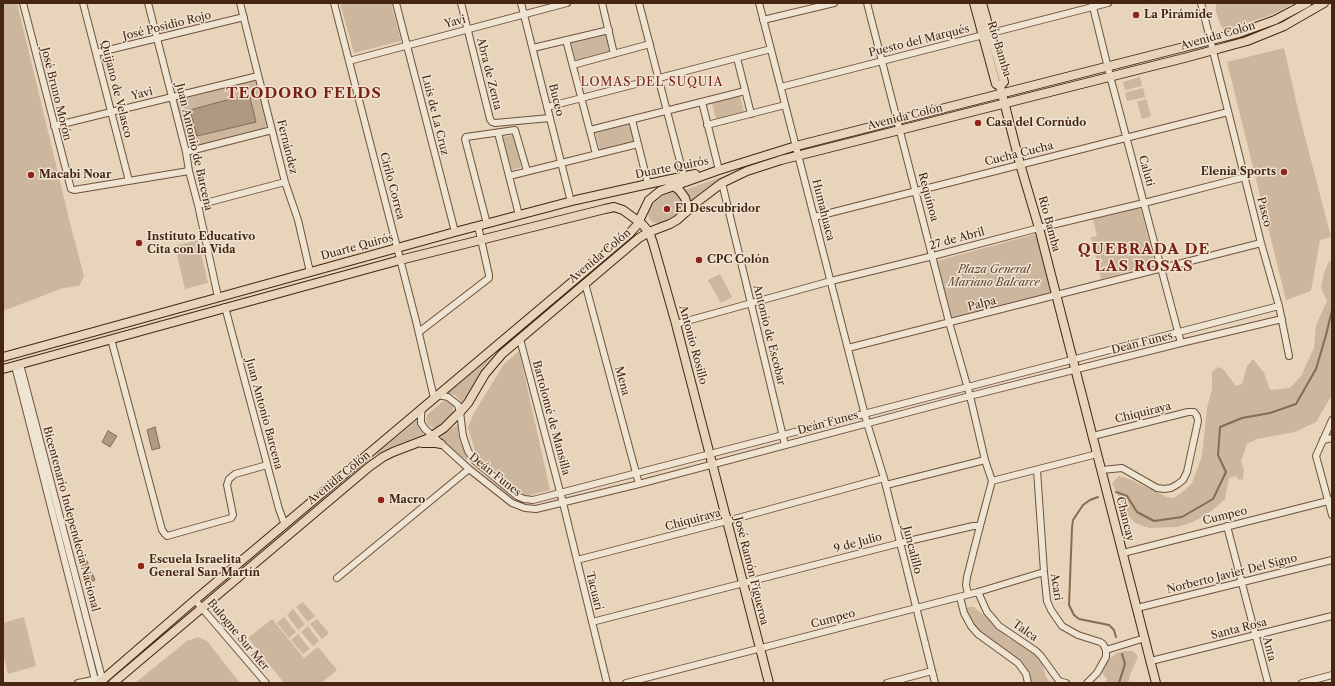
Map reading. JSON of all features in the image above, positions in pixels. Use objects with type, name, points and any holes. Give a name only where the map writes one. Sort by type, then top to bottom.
[{"type":"main road","name":"Río Bamba","points":[[974,3],[1004,82],[1000,86]]},
{"type":"main road","name":"Río Bamba","points":[[982,3],[987,35]]},
{"type":"main road","name":"Avenida Colón","points":[[100,680],[629,234],[645,207],[660,191],[719,170],[796,146],[1257,28],[1284,16],[1307,3]]},
{"type":"main road","name":"Avenida Colón","points":[[113,683],[369,467],[383,457],[433,436],[444,428],[473,396],[485,374],[495,361],[639,238],[649,232],[670,224],[722,183],[747,171],[798,155],[1005,104],[1247,41],[1272,32],[1324,3]]},
{"type":"main road","name":"Rio Bamba","points":[[1000,86],[1073,360]]},
{"type":"main road","name":"Duarte Quirós","points":[[3,357],[519,215],[648,184],[719,170]]},
{"type":"main road","points":[[666,180],[685,198],[687,206],[686,212]]},
{"type":"main road","points":[[3,369],[400,260],[609,208],[619,208],[623,210],[638,221],[649,232]]},
{"type":"main road","name":"Antonio Rosillo","points":[[649,232],[661,269],[713,464]]},
{"type":"main road","name":"Chancay","points":[[1073,360],[1156,683]]},
{"type":"main road","points":[[416,444],[431,442],[441,444]]},
{"type":"main road","name":"José Ramón Figueroa","points":[[713,464],[742,584],[769,683]]},
{"type":"street","name":"José Bruno Morón","points":[[23,3],[71,189],[74,190],[128,181]]},
{"type":"street","name":"Quijano de Velasco","points":[[83,3],[128,181]]},
{"type":"street","name":"Juan Antonio de Barcena","points":[[148,3],[186,152],[218,297]]},
{"type":"street","name":"Fernández","points":[[240,3],[285,182],[298,220],[310,272]]},
{"type":"street","name":"Cirilo Correa","points":[[334,3],[436,397]]},
{"type":"street","name":"Luis de La Cruz","points":[[396,3],[454,232]]},
{"type":"street","name":"Abra de Zenta","points":[[461,3],[492,122],[496,123],[550,118]]},
{"type":"street","name":"Buceo","points":[[521,3],[571,202]]},
{"type":"street","name":"Yavi","points":[[349,61],[468,28],[567,3]]},
{"type":"street","points":[[602,3],[614,54]]},
{"type":"street","points":[[639,3],[684,177],[674,186]]},
{"type":"street","name":"Humahuaca","points":[[759,3],[867,423]]},
{"type":"street","points":[[764,20],[834,3]]},
{"type":"street","name":"Requínoa","points":[[867,3],[949,322],[970,396]]},
{"type":"street","name":"Puesto del Marqués","points":[[781,87],[987,35],[1093,5],[1108,3]]},
{"type":"street","name":"Pasco","points":[[1201,3],[1261,243],[1279,306],[1289,356]]},
{"type":"street","name":"Caluti","points":[[1093,5],[1110,76],[1181,343]]},
{"type":"street","name":"José Posidio Rojo","points":[[96,53],[244,17]]},
{"type":"street","points":[[533,48],[609,30]]},
{"type":"street","points":[[566,40],[596,154]]},
{"type":"street","points":[[572,65],[650,44]]},
{"type":"street","points":[[547,107],[771,49]]},
{"type":"street","points":[[737,58],[751,114]]},
{"type":"street","name":"Yavi","points":[[54,126],[258,76]]},
{"type":"street","points":[[590,130],[745,91]]},
{"type":"street","points":[[702,102],[719,170]]},
{"type":"street","points":[[707,125],[785,105]]},
{"type":"street","name":"Cucha Cucha","points":[[814,218],[1020,164],[1228,112]]},
{"type":"street","points":[[632,120],[648,184]]},
{"type":"street","points":[[186,152],[272,130]]},
{"type":"street","points":[[487,224],[465,139],[466,137],[516,131],[527,171]]},
{"type":"street","points":[[498,133],[519,215]]},
{"type":"street","points":[[509,176],[638,144]]},
{"type":"street","points":[[128,181],[189,171]]},
{"type":"street","name":"27 de Abril","points":[[676,324],[831,281],[1245,177]]},
{"type":"street","points":[[198,205],[285,182]]},
{"type":"street","name":"Antonio de Escobar","points":[[722,183],[785,445]]},
{"type":"street","points":[[419,332],[489,278],[478,226]]},
{"type":"street","name":"Palpa","points":[[848,348],[1261,243]]},
{"type":"street","name":"Mena","points":[[585,283],[639,484]]},
{"type":"street","name":"Deán Funes","points":[[460,412],[463,436],[471,456],[517,496],[524,499],[533,500],[1279,306]]},
{"type":"street","name":"Juan Antonio Barcena","points":[[226,307],[284,525]]},
{"type":"street","name":"Deán Funes","points":[[422,408],[421,423],[441,444],[469,469],[512,503],[519,507],[530,509],[563,503],[639,484],[970,396],[1282,319]]},
{"type":"street","points":[[111,339],[162,530],[165,534],[168,536],[231,518],[233,515],[227,485],[229,479],[235,474],[267,465]]},
{"type":"street","name":"Bartolomé de Mansilla","points":[[520,339],[563,503]]},
{"type":"street","name":"Bicentenario Independecia Nacional","points":[[18,365],[62,554],[100,680]]},
{"type":"street","name":"Bicentenario Independecia Nacional","points":[[18,365],[75,573],[100,680]]},
{"type":"street","points":[[968,594],[966,585],[967,577],[992,481],[985,460],[970,396]]},
{"type":"street","points":[[436,397],[448,397],[458,405],[460,412]]},
{"type":"street","name":"Chiquiraya","points":[[1093,436],[1188,412],[1194,412],[1197,416],[1198,421],[1187,472],[1183,480],[1178,484],[1170,488],[1157,488],[1122,468],[1102,470]]},
{"type":"street","points":[[1332,420],[1316,456],[1330,500],[1332,515]]},
{"type":"street","name":"Juncalillo","points":[[867,423],[886,485],[935,683]]},
{"type":"street","points":[[1323,440],[1332,438]]},
{"type":"street","points":[[992,481],[1097,454]]},
{"type":"street","points":[[886,485],[985,460]]},
{"type":"street","points":[[338,578],[469,469]]},
{"type":"street","name":"Acari","points":[[1037,470],[1047,601],[1056,619],[1067,629],[1085,638],[1100,642],[1106,650]]},
{"type":"street","name":"Chiquiraya","points":[[577,560],[884,478]]},
{"type":"street","name":"Cumpeo","points":[[1123,553],[1330,500]]},
{"type":"street","name":"Tacuarí","points":[[563,503],[606,683]]},
{"type":"street","name":"9 de Julio","points":[[592,622],[900,543],[973,526],[980,526]]},
{"type":"street","name":"Anta","points":[[1227,526],[1268,683]]},
{"type":"street","points":[[62,554],[75,573]]},
{"type":"street","name":"Norberto Javier Del Signo","points":[[1137,608],[1332,560]]},
{"type":"street","name":"Cumpeo","points":[[626,683],[960,597],[1044,572]]},
{"type":"street","name":"Talca","points":[[978,592],[988,612],[999,626],[1036,651],[1059,681],[1066,683]]},
{"type":"street","points":[[960,597],[964,613],[971,626],[978,634],[1018,663],[1026,674],[1028,683]]},
{"type":"street","name":"Bulogne Sur Mer","points":[[195,600],[266,683]]},
{"type":"street","name":"Santa Rosa","points":[[1151,661],[1332,616]]},
{"type":"street","points":[[1087,683],[1097,673],[1106,657],[1106,650],[1145,638]]},
{"type":"street","points":[[887,683],[932,671]]},
{"type":"street","points":[[1302,683],[1332,675]]},
{"type":"street","points":[[78,683],[100,680]]},
{"type":"green space","name":"Macabi Noar","points":[[3,3],[17,3],[84,276],[79,286],[63,288],[3,311]]},
{"type":"green space","points":[[340,3],[391,3],[401,41],[354,53]]},
{"type":"green space","points":[[1216,3],[1293,3],[1271,15],[1224,30],[1216,12]]},
{"type":"green space","points":[[606,34],[610,52],[576,61],[571,42]]},
{"type":"green space","name":"Elenia Sports","points":[[1284,48],[1299,114],[1331,237],[1320,240],[1311,291],[1286,300],[1227,62]]},
{"type":"green space","points":[[1140,77],[1142,86],[1125,90],[1123,82]]},
{"type":"green space","points":[[253,81],[257,83],[268,124],[262,130],[194,146],[188,142],[177,103],[181,98]]},
{"type":"green space","points":[[1143,88],[1145,97],[1127,101],[1125,93]]},
{"type":"green space","points":[[740,96],[744,112],[716,119],[712,103]]},
{"type":"green space","points":[[1146,99],[1151,116],[1142,119],[1137,102]]},
{"type":"green space","points":[[629,122],[634,141],[600,150],[595,132]]},
{"type":"green space","points":[[513,135],[521,167],[512,170],[503,137]]},
{"type":"green space","points":[[754,165],[714,184],[699,194],[691,202],[685,190]]},
{"type":"green space","points":[[673,192],[681,199],[683,206],[682,211],[671,220],[660,224],[652,222],[648,213],[652,205],[661,197]]},
{"type":"green space","points":[[1137,208],[1141,209],[1154,259],[1153,262],[1150,265],[1101,279],[1091,237],[1097,236],[1093,219]]},
{"type":"green space","name":"Plaza General Mariano Balcarce","points":[[1036,234],[1051,293],[952,319],[937,261]]},
{"type":"green space","points":[[198,240],[208,283],[185,289],[175,246]]},
{"type":"green space","points":[[1332,260],[1332,395],[1316,422],[1295,432],[1257,439],[1247,444],[1241,461],[1244,470],[1243,479],[1239,480],[1236,476],[1229,478],[1225,499],[1210,512],[1193,522],[1177,527],[1149,528],[1135,523],[1128,515],[1112,483],[1119,476],[1129,479],[1167,497],[1174,498],[1192,483],[1202,456],[1207,408],[1212,389],[1212,372],[1218,367],[1223,369],[1236,386],[1242,384],[1247,366],[1253,359],[1264,373],[1270,390],[1290,388],[1301,376],[1314,348],[1316,325],[1327,301],[1321,288],[1324,273],[1328,263]]},
{"type":"green space","points":[[720,274],[732,297],[721,303],[708,280]]},
{"type":"green space","points":[[519,351],[550,490],[526,496],[476,454],[468,427],[474,413],[504,364]]},
{"type":"green space","points":[[493,355],[485,365],[462,403],[455,395],[448,393]]},
{"type":"green space","points":[[447,401],[454,405],[452,414],[438,427],[435,428],[429,426],[426,421],[427,415],[442,402]]},
{"type":"green space","points":[[417,420],[418,426],[424,435],[393,446],[375,455]]},
{"type":"green space","points":[[458,424],[458,434],[461,443],[470,460],[466,460],[439,438]]},
{"type":"green space","points":[[303,602],[315,616],[308,622],[296,607]]},
{"type":"green space","points":[[974,607],[1008,638],[1033,650],[1042,663],[1046,677],[1051,683],[1032,683],[1025,665],[1019,659],[1009,654],[975,629],[967,614],[967,608]]},
{"type":"green space","points":[[293,609],[305,624],[298,630],[287,615]]},
{"type":"green space","points":[[24,617],[36,666],[8,674],[3,654],[3,623]]},
{"type":"green space","points":[[284,617],[296,632],[289,638],[277,623]]},
{"type":"green space","points":[[272,619],[304,658],[318,647],[337,670],[321,683],[284,683],[248,638]]},
{"type":"green space","points":[[317,619],[329,633],[322,639],[310,624]]},
{"type":"green space","points":[[308,626],[319,641],[313,646],[301,632]]},
{"type":"green space","points":[[298,634],[310,649],[303,654],[291,640]]},
{"type":"green space","points":[[198,637],[207,641],[240,683],[135,683],[187,641]]},
{"type":"green space","points":[[1133,651],[1138,657],[1128,683],[1105,683],[1107,679],[1102,673],[1105,665],[1110,658],[1117,653]]},
{"type":"shaded area","points":[[249,94],[256,122],[197,136],[190,110]]},
{"type":"shaded area","points":[[155,427],[160,448],[152,450],[147,430]]},
{"type":"shaded area","points":[[108,431],[117,436],[110,447],[102,442]]},
{"type":"shaded area","points":[[87,561],[95,580],[88,583],[80,563]]},
{"type":"waterway","points":[[1116,492],[1127,496],[1137,512],[1154,521],[1182,517],[1213,499],[1226,472],[1218,455],[1220,427],[1242,418],[1270,413],[1296,404],[1316,369],[1332,310]]},
{"type":"waterway","points":[[1098,497],[1083,505],[1073,520],[1069,605],[1074,615],[1079,619],[1109,625],[1114,630],[1116,637]]},
{"type":"waterway","points":[[1119,683],[1125,664],[1122,654]]},
{"type":"place","name":"La Pirámide","points":[[1136,15]]},
{"type":"place","name":"Casa del Cornúdo","points":[[978,123]]},
{"type":"place","name":"Elenia Sports","points":[[1284,172]]},
{"type":"place","name":"Macabi Noar","points":[[31,175]]},
{"type":"place","name":"El Descubridor","points":[[667,209]]},
{"type":"place","name":"Instituto Educativo Cita con la Vida","points":[[139,243]]},
{"type":"place","name":"CPC Colón","points":[[699,260]]},
{"type":"place","name":"Macro","points":[[381,500]]},
{"type":"place","name":"Escuela Israelita General San Martín","points":[[141,566]]},
{"type":"district","name":"LOMAS DEL SUQUIA","points":[[652,83]]},
{"type":"district","name":"TEODORO FELDS","points":[[304,94]]},
{"type":"district","name":"QUEBRADA DE LAS ROSAS","points":[[1144,258]]}]
